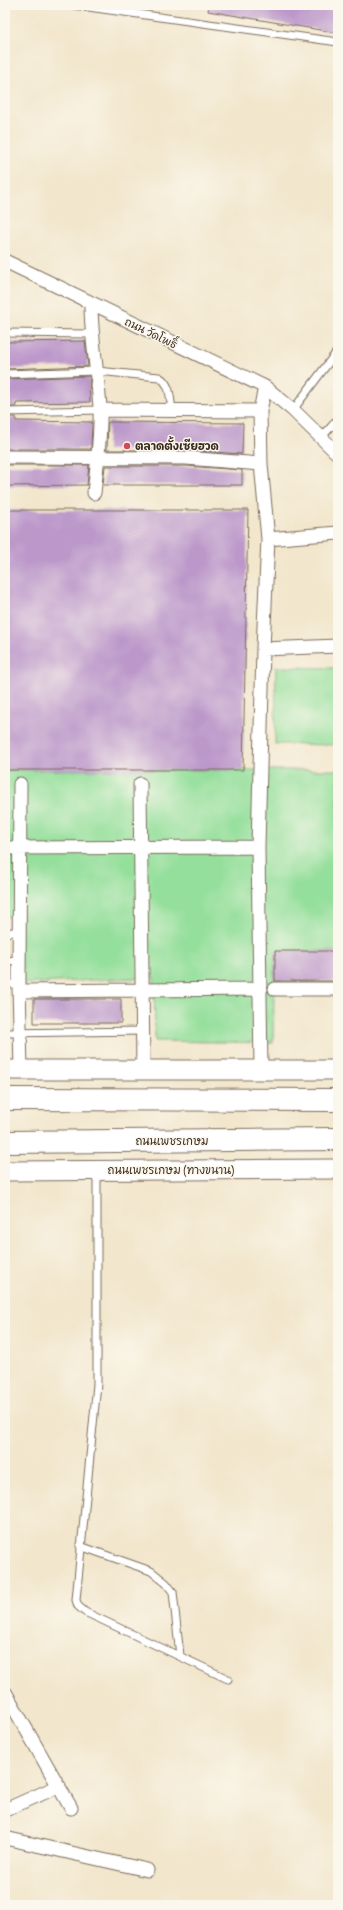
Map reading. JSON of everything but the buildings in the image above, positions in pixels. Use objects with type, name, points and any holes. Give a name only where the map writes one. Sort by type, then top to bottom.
[{"type":"highway","points":[[5,1099],[338,1100]]},
{"type":"highway","name":"ถนนเพชรเกษม","points":[[5,1142],[338,1140]]},
{"type":"main road","points":[[13,1070],[338,1070]]},
{"type":"main road","name":"ถนนเพชรเกษม (ทางขนาน)","points":[[5,1171],[338,1170]]},
{"type":"street","name":"ถนน วัดโพธิ์","points":[[5,261],[265,387],[293,410],[338,454]]},
{"type":"street","points":[[91,304],[91,334],[97,371],[100,410],[98,458],[94,493]]},
{"type":"street","points":[[261,1070],[258,847],[263,649],[268,539],[261,464],[260,411],[265,387]]},
{"type":"street","points":[[100,410],[260,411]]},
{"type":"street","points":[[5,457],[186,458],[261,464]]},
{"type":"street","points":[[268,539],[338,533]]},
{"type":"street","points":[[263,649],[338,646]]},
{"type":"street","points":[[13,1070],[20,1033],[20,784]]},
{"type":"street","points":[[140,784],[143,1070]]},
{"type":"street","points":[[5,848],[258,847]]},
{"type":"street","points":[[19,987],[142,990],[261,989]]},
{"type":"street","points":[[275,989],[338,989]]},
{"type":"street","points":[[5,1692],[71,1808]]},
{"type":"street","points":[[5,1810],[59,1786]]},
{"type":"street","points":[[5,1838],[147,1870]]},
{"type":"lane","points":[[74,5],[338,42]]},
{"type":"lane","points":[[5,333],[91,334]]},
{"type":"lane","points":[[293,410],[338,350]]},
{"type":"lane","points":[[5,374],[97,371],[159,377],[165,380],[168,387],[172,411]]},
{"type":"lane","points":[[5,412],[100,410]]},
{"type":"lane","points":[[321,438],[338,419]]},
{"type":"lane","points":[[5,933],[20,931]]},
{"type":"lane","points":[[5,960],[19,960]]},
{"type":"lane","points":[[5,984],[19,987]]},
{"type":"lane","points":[[5,1033],[142,1031]]},
{"type":"lane","points":[[97,1171],[97,1384],[80,1546],[76,1600],[78,1606],[84,1612],[228,1679]]},
{"type":"lane","points":[[80,1546],[152,1571],[166,1583],[173,1592],[180,1656]]},
{"type":"green space","points":[[276,667],[338,668],[338,745],[275,744]]},
{"type":"green space","points":[[5,770],[338,770],[338,951],[275,951],[273,1043],[155,1041],[154,977],[19,984],[19,916],[5,917]]},
{"type":"place","name":"ตลาดตั้งเซียฮวด","points":[[127,446]]}]
